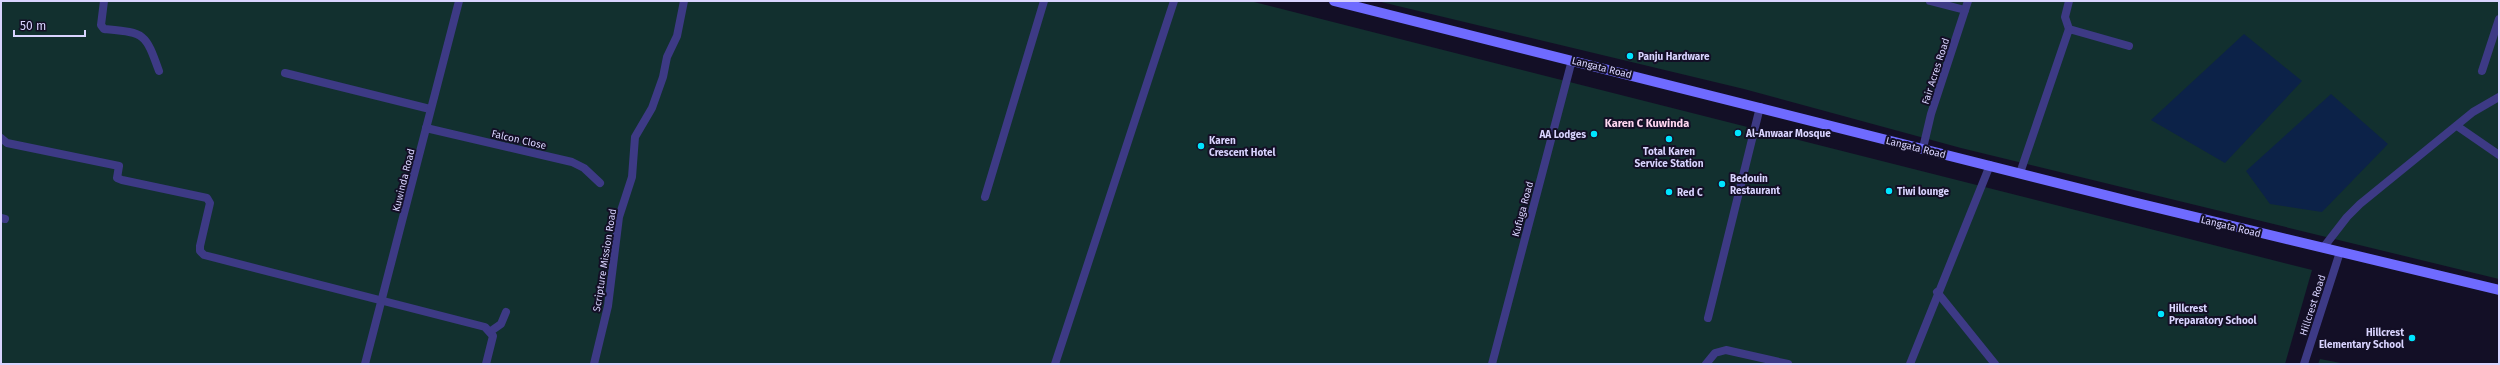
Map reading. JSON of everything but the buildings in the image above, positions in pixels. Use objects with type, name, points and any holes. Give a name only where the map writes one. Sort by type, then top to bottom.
[{"type":"main road","name":"Langata Road","points":[[1334,1],[1990,166],[2323,248],[2498,289]]},
{"type":"street","points":[[104,1],[101,25],[104,29],[133,32],[143,36],[150,45],[159,71]]},
{"type":"street","name":"Kuwinda Road","points":[[365,364],[459,1]]},
{"type":"street","name":"Scripture Mission Road","points":[[594,364],[608,306],[619,217],[632,177],[635,137],[652,108],[663,77],[667,56],[677,36],[684,1]]},
{"type":"street","points":[[985,197],[1044,1]]},
{"type":"street","points":[[1055,364],[1174,1]]},
{"type":"street","points":[[1930,1],[1965,10]]},
{"type":"street","name":"Fair Acres Road","points":[[1923,148],[1968,1]]},
{"type":"street","points":[[2020,173],[2069,28],[2065,17],[2069,1]]},
{"type":"street","points":[[2482,71],[2499,19]]},
{"type":"street","points":[[2069,28],[2129,46]]},
{"type":"street","name":"Kufuga Road","points":[[1492,364],[1572,60]]},
{"type":"street","points":[[285,73],[430,109]]},
{"type":"street","points":[[2323,248],[2347,217],[2360,204],[2485,103],[2499,98]]},
{"type":"street","points":[[1708,318],[1760,107]]},
{"type":"street","points":[[2457,126],[2499,155]]},
{"type":"street","name":"Falcon Close","points":[[426,128],[572,162],[584,168],[600,183]]},
{"type":"street","points":[[1,138],[7,144],[119,166],[117,178],[122,180],[207,198],[210,203],[200,246],[200,251],[204,255],[485,327],[493,336],[486,364]]},
{"type":"street","points":[[1910,364],[1937,292],[1990,166]]},
{"type":"street","name":"Hillcrest Road","points":[[2304,364],[2340,252]]},
{"type":"street","points":[[1937,292],[1995,364]]},
{"type":"street","points":[[490,331],[500,324],[506,312]]},
{"type":"street","points":[[1706,364],[1715,353],[1726,350],[1788,364]]},
{"type":"green space","points":[[1,1],[1250,1],[2312,270],[2285,364],[1,364]]},
{"type":"green space","points":[[1377,1],[2499,1],[2499,279],[1961,148],[1744,89]]},
{"type":"green space","points":[[2320,359],[2346,364],[2318,364]]},
{"type":"water","points":[[2244,34],[2302,81],[2225,163],[2151,120]]},
{"type":"water","points":[[2331,94],[2388,144],[2322,212],[2270,204],[2246,171]]},
{"type":"place","name":"Panju Hardware","points":[[1630,56]]},
{"type":"place","name":"Al-Anwaar Mosque","points":[[1738,133]]},
{"type":"place","name":"AA Lodges","points":[[1594,134]]},
{"type":"place","name":"Total Karen Service Station","points":[[1669,139]]},
{"type":"place","name":"Karen Crescent Hotel","points":[[1201,146]]},
{"type":"place","name":"Bedouin Restaurant","points":[[1722,184]]},
{"type":"place","name":"Tiwi lounge","points":[[1889,191]]},
{"type":"place","name":"Red C","points":[[1669,192]]},
{"type":"place","name":"Hillcrest Preparatory School","points":[[2161,314]]},
{"type":"place","name":"Hillcrest Elementary School","points":[[2412,338]]},
{"type":"district","name":"Karen C Kuwinda","points":[[1647,123]]}]
